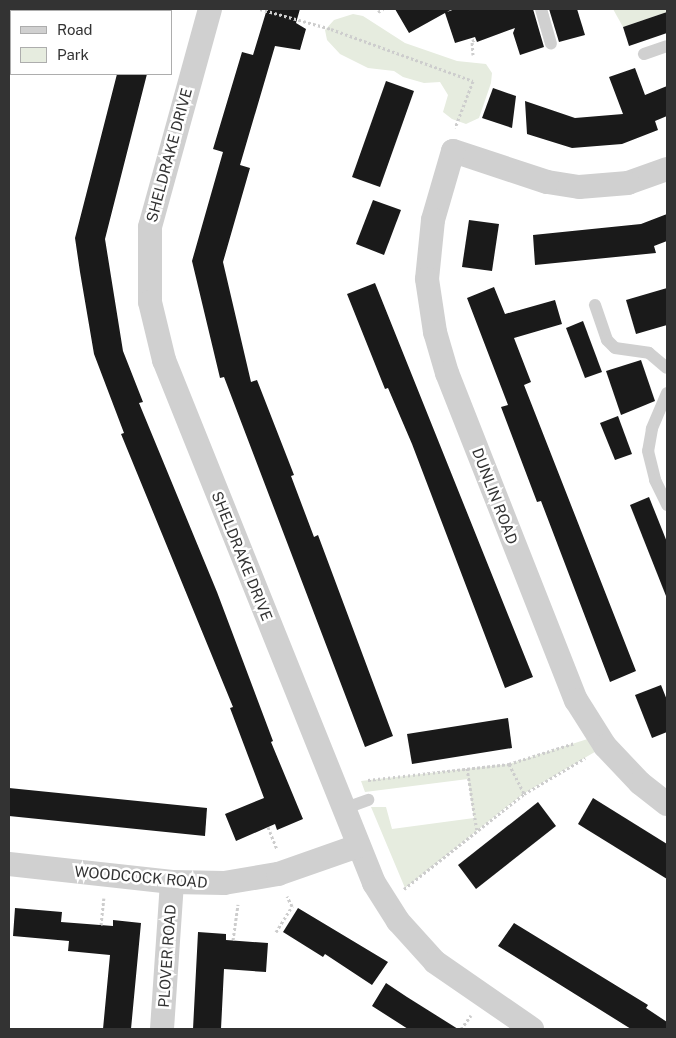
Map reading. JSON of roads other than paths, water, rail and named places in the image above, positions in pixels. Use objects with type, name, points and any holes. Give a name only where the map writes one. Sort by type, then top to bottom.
[{"type":"street","name":"SHELDRAKE DRIVE","points":[[202,11],[154,204],[149,250],[150,302],[164,360],[358,846],[386,903],[411,938],[435,962],[532,1029]]},
{"type":"street","name":"DUNLIN ROAD","points":[[666,171],[628,183],[579,187],[547,182],[452,151],[436,204],[428,265],[428,296],[439,351],[566,678],[601,741],[640,783],[667,804]]},
{"type":"street","name":"WOODCOCK ROAD","points":[[9,864],[172,882],[240,881],[278,874],[358,846]]},
{"type":"street","name":"PLOVER ROAD","points":[[162,1029],[172,882]]},
{"type":"lane","points":[[541,9],[551,44]]},
{"type":"lane","points":[[644,54],[667,46]]},
{"type":"lane","points":[[595,305],[607,340],[615,348],[649,353],[667,368]]},
{"type":"lane","points":[[667,394],[652,429],[648,450],[655,480],[667,505]]},
{"type":"lane","points":[[343,809],[368,800]]}]
